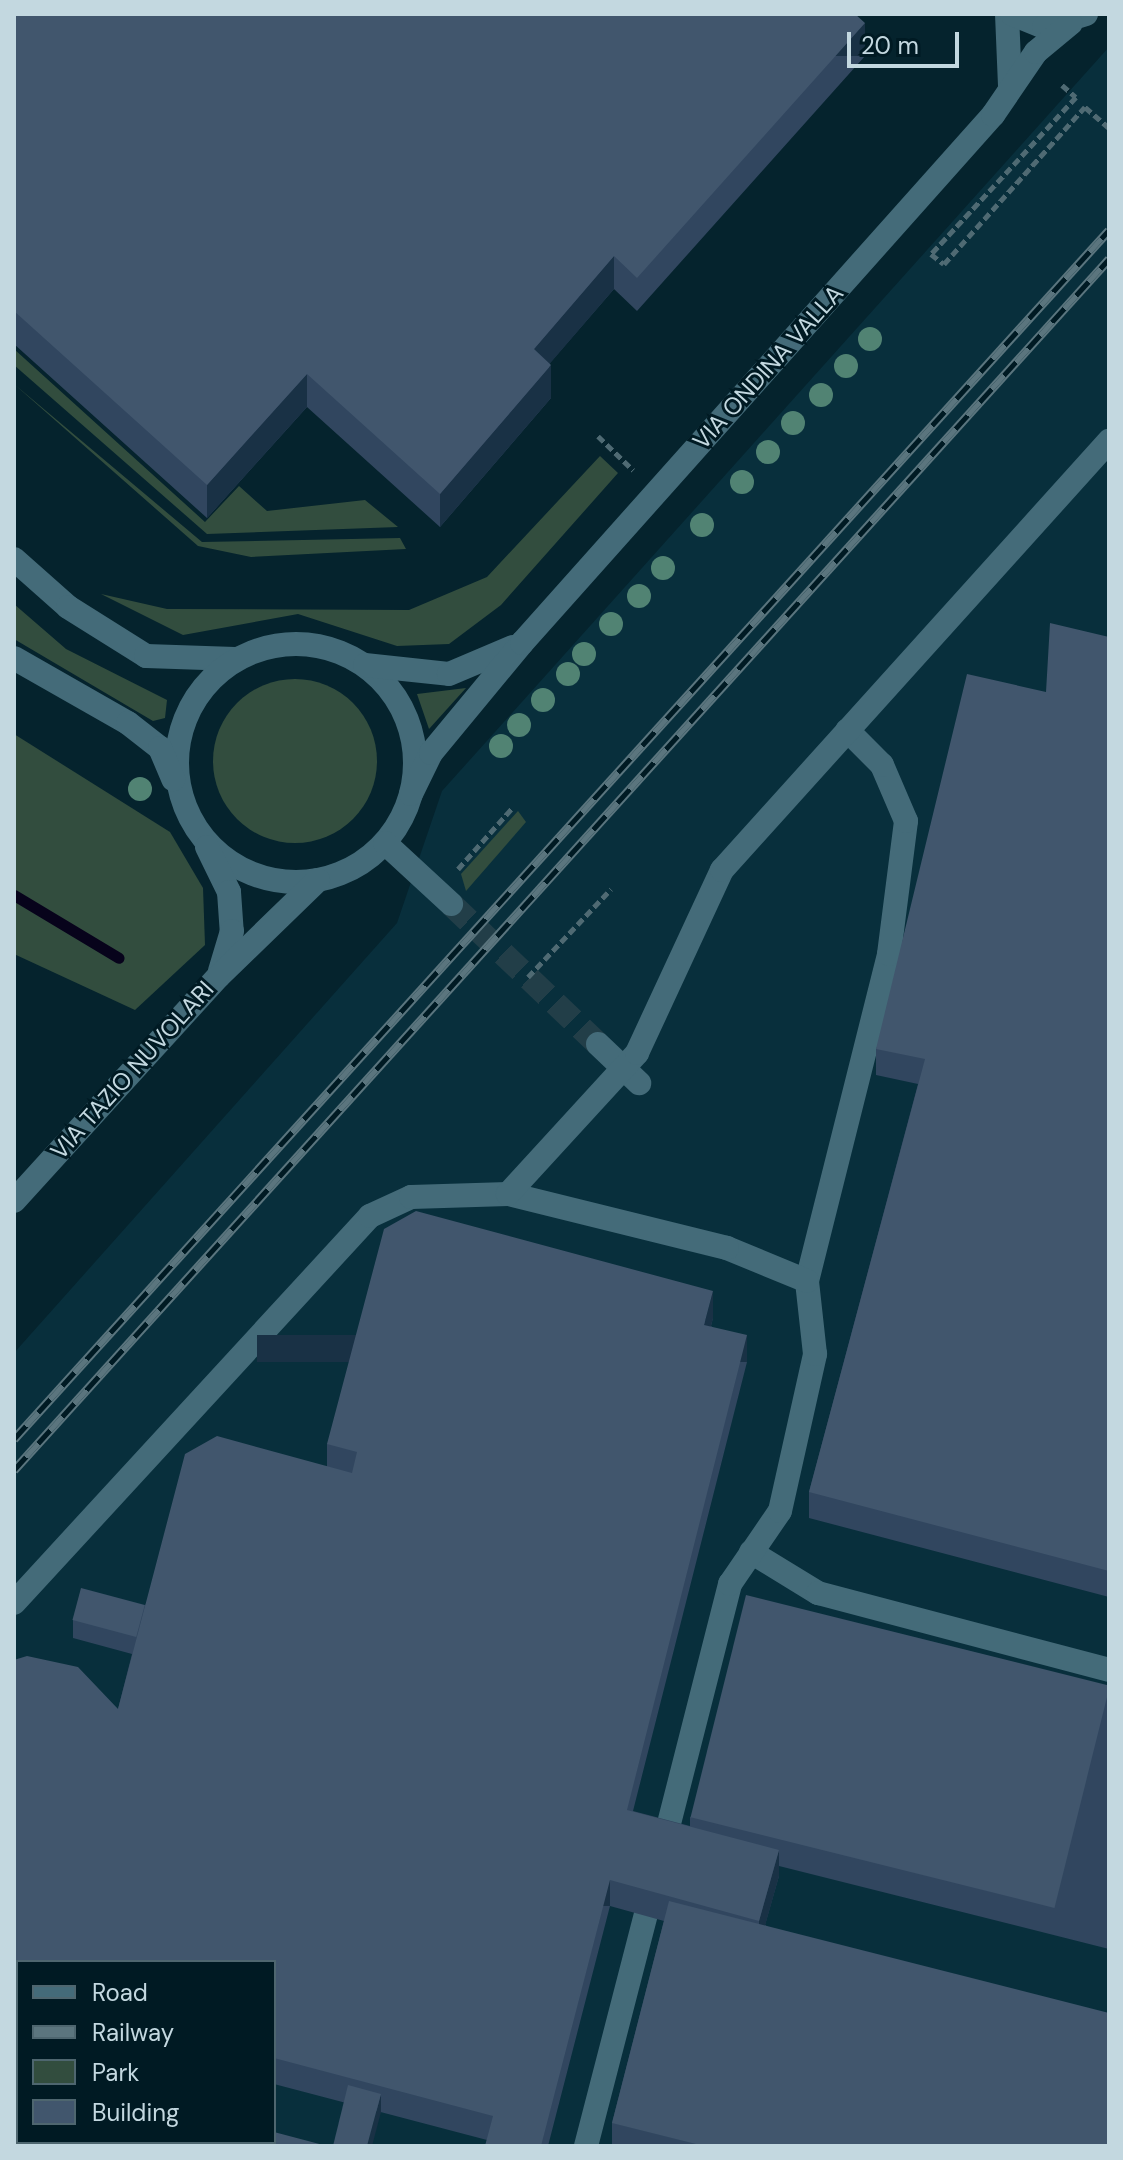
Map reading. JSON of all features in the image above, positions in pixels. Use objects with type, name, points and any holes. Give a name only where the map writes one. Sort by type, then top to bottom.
[{"type":"street","points":[[1009,88],[1009,14],[1044,27],[1079,18]]},
{"type":"street","name":"VIA ONDINA VALLA","points":[[411,794],[431,753],[522,643],[993,115],[1009,88],[1079,18]]},
{"type":"street","points":[[508,1194],[631,1076],[722,870],[1109,441]]},
{"type":"street","points":[[14,559],[68,607],[146,656],[235,659],[300,642],[365,665],[409,722],[411,794],[385,843],[355,867],[318,880],[254,875],[203,838],[160,748],[14,658]]},
{"type":"street","name":"VIA ONDINA VALLA","points":[[365,665],[449,674],[522,643]]},
{"type":"street","points":[[183,801],[177,761],[184,721],[204,686],[235,659]]},
{"type":"street","points":[[586,2146],[730,1584],[780,1511],[815,1354],[807,1281],[889,954],[906,821],[882,765],[847,730]]},
{"type":"street","name":"VIA TAZIO NUVOLARI","points":[[203,838],[229,892],[232,931],[219,976]]},
{"type":"street","points":[[385,843],[451,904]]},
{"type":"street","name":"VIA TAZIO NUVOLARI","points":[[14,1201],[219,976],[318,880]]},
{"type":"street","points":[[598,1044],[631,1076]]},
{"type":"street","points":[[14,1603],[370,1216],[411,1197],[508,1194],[727,1248],[807,1281]]},
{"type":"street","points":[[751,1552],[818,1593],[1109,1670]]},
{"type":"path","points":[[1062,85],[1076,97],[931,254],[944,264],[1085,107],[1109,128]]},
{"type":"path","points":[[598,436],[633,470]]},
{"type":"path","points":[[461,866],[513,807]]},
{"type":"path","points":[[528,977],[611,889]]},
{"type":"shaded area","points":[[1109,47],[1109,2146],[14,2146],[14,1353],[397,923],[442,791]]},
{"type":"green space","points":[[14,349],[205,522],[239,486],[267,511],[365,500],[398,527],[207,534],[14,365]]},
{"type":"green space","points":[[14,384],[202,542],[400,538],[406,549],[251,557],[198,546]]},
{"type":"green space","points":[[600,456],[618,473],[501,605],[449,644],[397,646],[298,614],[183,635],[101,594],[167,609],[409,610],[487,577]]},
{"type":"green space","points":[[14,604],[66,649],[167,700],[165,718],[153,721],[14,639]]},
{"type":"green space","points":[[295,679],[326,685],[353,703],[371,730],[377,761],[371,792],[353,819],[326,837],[295,843],[264,837],[237,819],[219,792],[213,761],[219,730],[237,703],[264,685]]},
{"type":"green space","points":[[466,688],[429,729],[417,694]]},
{"type":"green space","points":[[14,734],[170,832],[203,888],[205,945],[135,1010],[14,954]]},
{"type":"green space","points":[[518,811],[526,822],[466,891],[461,874]]},
{"type":"building","points":[[14,14],[855,14],[865,23],[637,278],[614,256],[534,349],[551,365],[440,494],[307,374],[207,485],[14,311]]},
{"type":"building","points":[[1050,623],[1109,637],[1109,1571],[809,1492],[925,1059],[876,1049],[967,674],[1046,692]]},
{"type":"building","points":[[416,1211],[713,1291],[704,1325],[747,1335],[627,1810],[779,1850],[759,1921],[610,1880],[541,2146],[485,2146],[493,2116],[276,2059],[276,1960],[16,1960],[14,2123],[14,1660],[27,1656],[78,1667],[118,1709],[185,1454],[217,1436],[352,1473],[357,1452],[327,1444],[384,1229]]},
{"type":"building","points":[[81,1588],[145,1605],[136,1637],[72,1620]]},
{"type":"building","points":[[746,1595],[1109,1686],[1054,1908],[691,1817]]},
{"type":"building","points":[[669,1901],[1109,2013],[1109,2146],[704,2146],[612,2123]]},
{"type":"building","points":[[348,2085],[381,2094],[367,2146],[333,2146]]},
{"type":"building","points":[[276,2133],[327,2146],[100,2144],[276,2144]]},
{"type":"waterway","points":[[14,895],[119,958]]},
{"type":"tunnel","points":[[451,904],[598,1044]]},
{"type":"railway","points":[[14,1439],[1109,230]]},
{"type":"railway","points":[[14,1470],[1109,259]]}]
